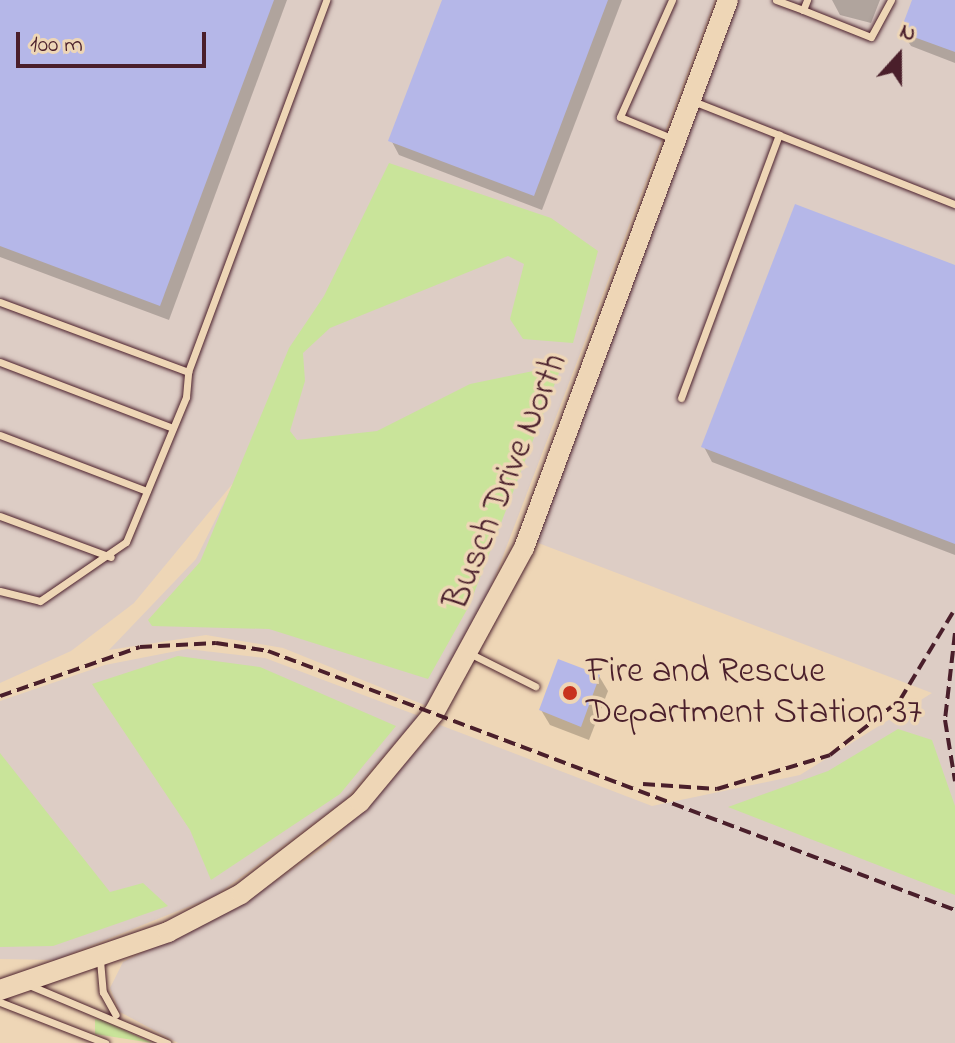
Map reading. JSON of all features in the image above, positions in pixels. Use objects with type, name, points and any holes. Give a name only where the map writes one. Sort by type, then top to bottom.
[{"type":"street","name":"Busch Drive North","points":[[0,990],[101,955],[241,894],[314,843],[408,748],[471,654],[524,548],[728,0]]},
{"type":"street","points":[[0,973],[23,983]]},
{"type":"lane","points":[[0,591],[40,601],[111,557],[126,542],[173,428],[188,372],[326,0]]},
{"type":"lane","points":[[672,0],[620,117],[676,140]]},
{"type":"lane","points":[[776,0],[871,37],[891,0]]},
{"type":"lane","points":[[803,10],[807,0]]},
{"type":"lane","points":[[690,101],[955,204]]},
{"type":"lane","points":[[681,398],[779,135]]},
{"type":"lane","points":[[0,302],[188,372]]},
{"type":"lane","points":[[0,362],[173,428]]},
{"type":"lane","points":[[0,435],[147,491]]},
{"type":"lane","points":[[0,516],[111,557]]},
{"type":"lane","points":[[471,654],[535,686]]},
{"type":"lane","points":[[101,955],[103,992],[120,1019]]},
{"type":"lane","points":[[23,983],[120,1019],[167,1043]]},
{"type":"lane","points":[[0,1002],[105,1043]]},
{"type":"shaded area","points":[[0,0],[715,0],[490,590],[427,706],[283,648],[206,635],[109,650],[196,559],[234,482],[134,603],[71,651],[0,683]]},
{"type":"shaded area","points":[[738,0],[955,0],[955,1043],[178,1043],[120,1012],[110,988],[123,962],[244,903],[329,844],[440,725],[652,806],[800,775],[932,693],[533,541]]},
{"type":"shaded area","points":[[187,649],[265,658],[419,716],[345,800],[215,896],[55,960],[0,959],[0,701],[105,665]]},
{"type":"green space","points":[[389,163],[551,218],[598,251],[573,343],[523,339],[510,319],[524,264],[508,256],[330,328],[303,353],[305,381],[290,431],[297,440],[377,431],[470,384],[562,365],[469,606],[428,679],[269,629],[152,626],[148,620],[200,562],[289,348],[324,296]]},
{"type":"green space","points":[[178,656],[260,667],[396,726],[340,794],[211,880],[190,830],[92,684]]},
{"type":"green space","points":[[898,729],[932,740],[955,806],[955,895],[728,807],[828,771]]},
{"type":"green space","points":[[0,753],[110,892],[143,883],[168,906],[53,946],[0,947]]},
{"type":"green space","points":[[95,1019],[102,1020],[152,1043],[95,1034]]},
{"type":"building","points":[[0,0],[274,0],[160,306],[0,246]]},
{"type":"building","points":[[442,0],[608,0],[534,196],[388,141]]},
{"type":"building","points":[[912,0],[955,0],[955,52],[900,32]]},
{"type":"building","points":[[795,204],[955,265],[955,544],[701,447]]},
{"type":"building","name":"Fire and Rescue Department Station 37","points":[[558,659],[600,675],[581,727],[539,710]]},
{"type":"railway","points":[[643,784],[717,789],[830,755],[900,700],[955,609]]},
{"type":"railway","points":[[955,633],[945,720],[955,781]]},
{"type":"railway","points":[[0,696],[140,647],[216,643],[268,651],[955,910]]},
{"type":"place","name":"Fire and Rescue Department Station 37","points":[[570,693]]}]
